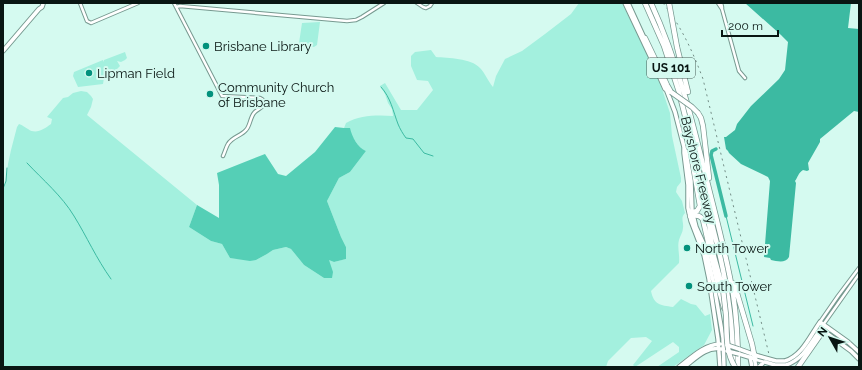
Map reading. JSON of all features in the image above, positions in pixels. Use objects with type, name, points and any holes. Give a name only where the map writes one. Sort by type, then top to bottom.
[{"type":"highway","name":"Bayshore Freeway","points":[[645,3],[658,31],[680,96],[710,215],[724,272],[733,336],[735,367]]},
{"type":"highway","name":"Bayshore Freeway","points":[[651,3],[673,57],[690,112],[729,270],[738,336],[735,367]]},
{"type":"highway","points":[[669,3],[689,97],[690,112]]},
{"type":"highway","points":[[645,38],[671,92],[692,107],[698,113],[702,121],[710,195]]},
{"type":"highway","points":[[690,135],[689,142],[700,206],[697,211],[691,214]]},
{"type":"highway","points":[[691,214],[700,216],[703,220],[727,318],[735,367]]},
{"type":"highway","points":[[710,215],[709,222],[712,248],[723,290],[726,310],[727,348],[735,367]]},
{"type":"highway","points":[[719,231],[752,344],[754,356]]},
{"type":"highway","points":[[798,367],[821,334],[821,326]]},
{"type":"main road","points":[[3,51],[43,3]]},
{"type":"main road","points":[[626,3],[645,38],[660,73],[677,118],[686,152],[691,181],[691,214],[708,271],[719,346],[720,367]]},
{"type":"main road","points":[[626,3],[666,93],[671,101]]},
{"type":"main road","points":[[691,214],[706,249],[711,270],[726,351],[724,367]]},
{"type":"main road","points":[[759,365],[765,362],[778,365],[785,363],[798,353],[821,326]]},
{"type":"main road","points":[[821,326],[849,343],[859,352]]},
{"type":"main road","points":[[821,326],[852,351],[859,359]]},
{"type":"main road","points":[[679,367],[711,345],[725,345],[745,351],[754,356],[759,365]]},
{"type":"main road","points":[[719,346],[726,351],[745,356],[754,356],[785,363]]},
{"type":"main road","points":[[684,367],[706,350],[719,346]]},
{"type":"main road","points":[[754,356],[759,365]]},
{"type":"main road","points":[[752,367],[754,356]]},
{"type":"street","points":[[80,3],[87,21],[91,23],[138,3]]},
{"type":"street","points":[[174,3],[222,96],[261,98],[264,101],[263,106],[252,116],[246,130],[230,141],[223,156]]},
{"type":"street","points":[[176,8],[180,6],[352,21],[362,17],[384,3]]},
{"type":"street","points":[[417,3],[426,8],[432,3]]},
{"type":"street","points":[[720,3],[739,71],[745,78]]},
{"type":"street","points":[[821,326],[838,296],[859,268]]},
{"type":"street","points":[[821,326],[859,274]]},
{"type":"shaded area","points":[[579,3],[622,3],[658,77],[670,113],[672,136],[681,178],[681,182],[677,187],[676,192],[682,201],[685,213],[682,218],[683,230],[678,243],[679,263],[651,291],[656,302],[661,305],[673,307],[681,299],[696,305],[705,316],[710,314],[712,330],[704,345],[673,367],[657,367],[679,352],[679,347],[673,342],[635,367],[633,365],[652,341],[646,337],[631,338],[608,361],[606,367],[3,367],[3,191],[6,182],[11,150],[19,124],[31,131],[43,129],[51,124],[52,119],[47,117],[63,98],[81,91],[87,92],[93,99],[87,115],[197,205],[189,227],[211,241],[222,244],[230,258],[256,260],[273,250],[286,247],[291,249],[304,265],[324,278],[328,259],[334,262],[346,259],[346,247],[327,201],[339,178],[350,172],[366,151],[361,149],[344,128],[346,123],[357,118],[393,116],[392,109],[380,86],[385,83],[401,110],[417,110],[433,90],[428,81],[417,80],[411,66],[411,56],[415,52],[431,50],[436,57],[459,59],[471,62],[482,70],[493,87],[496,76],[505,59],[522,51],[545,34],[571,14]]},
{"type":"shaded area","points":[[745,3],[851,3],[848,28],[859,29],[859,112],[854,111],[820,139],[820,142],[808,163],[809,170],[801,171],[795,181],[789,257],[785,261],[771,260],[770,258],[764,257],[770,181],[768,177],[741,164],[729,153],[726,149],[724,137],[735,130],[737,124],[751,106],[779,79],[785,70],[788,42]]},
{"type":"shaded area","points":[[320,22],[317,45],[314,47],[301,45],[299,43],[302,23]]},
{"type":"shaded area","name":"Lipman Field","points":[[125,52],[127,58],[121,62],[117,61],[120,66],[107,79],[104,78],[103,84],[78,87],[73,76],[74,72],[103,60],[104,62],[104,60]]},
{"type":"shaded area","points":[[335,127],[350,128],[356,142],[363,150],[366,151],[350,172],[339,178],[327,201],[346,247],[346,259],[334,262],[329,260],[333,272],[332,278],[324,278],[304,265],[291,249],[286,247],[273,250],[256,260],[250,261],[230,258],[222,244],[211,241],[189,227],[197,205],[219,218],[219,185],[217,173],[265,154],[278,174],[286,176],[315,152]]},
{"type":"waterway","points":[[381,87],[389,100],[399,126],[406,138],[413,139],[424,153],[433,156]]},
{"type":"waterway","points":[[716,149],[712,151],[711,155],[726,216]]},
{"type":"waterway","points":[[27,163],[58,195],[69,209],[111,279]]},
{"type":"waterway","points":[[3,189],[6,181],[7,168]]},
{"type":"waterway","points":[[726,216],[753,326]]},
{"type":"railway","points":[[663,3],[686,40],[703,79],[772,367]]},
{"type":"place","name":"Brisbane Library","points":[[206,46]]},
{"type":"place","name":"Lipman Field","points":[[89,73]]},
{"type":"place","name":"Community Church of Brisbane","points":[[210,94]]},
{"type":"place","name":"North Tower","points":[[687,248]]},
{"type":"place","name":"South Tower","points":[[689,286]]}]
